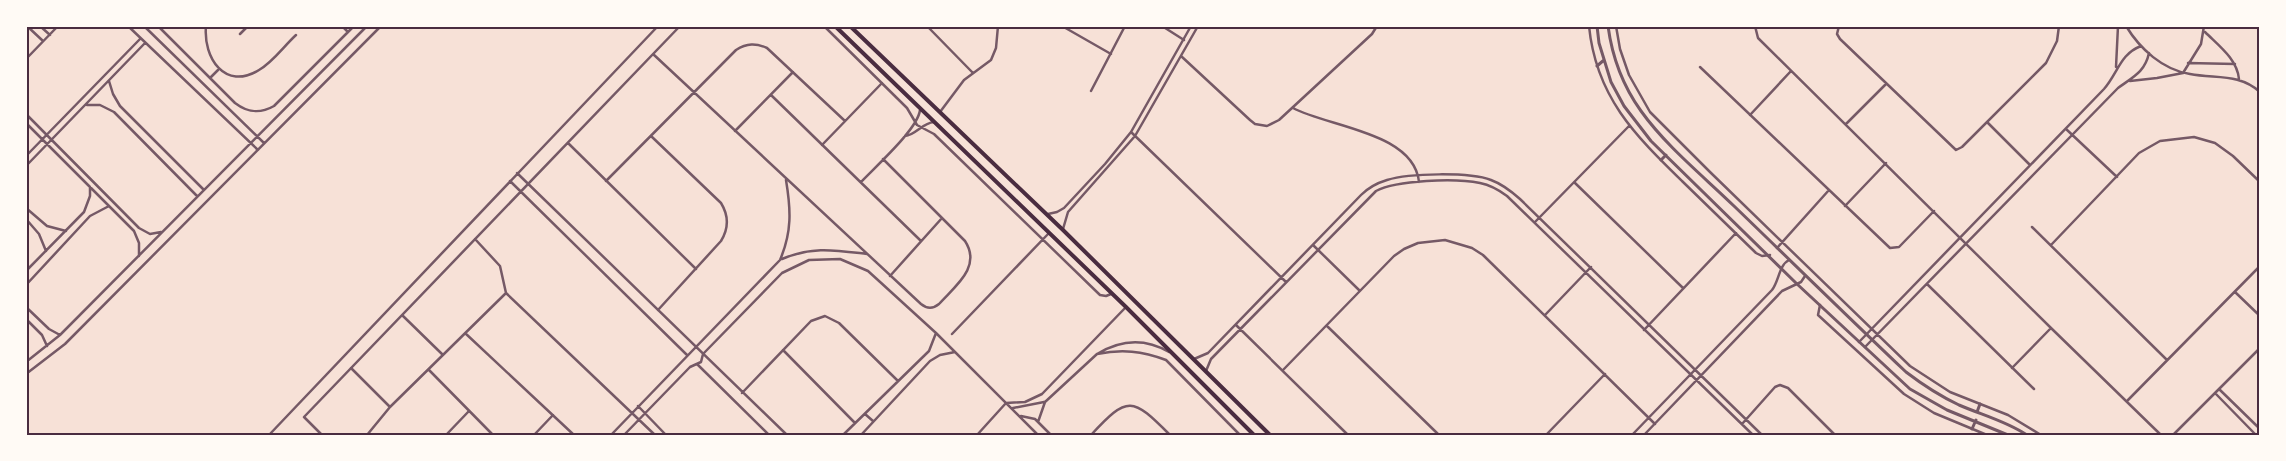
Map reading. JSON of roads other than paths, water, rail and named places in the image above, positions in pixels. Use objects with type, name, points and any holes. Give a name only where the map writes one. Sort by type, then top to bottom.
[{"type":"main road","points":[[844,26],[837,28],[1126,307],[1254,435]]},
{"type":"main road","points":[[850,26],[1064,230],[1270,435]]},
{"type":"main road","points":[[850,41],[857,33]]},
{"type":"street","points":[[28,26],[44,41]]},
{"type":"street","points":[[40,26],[50,35]]},
{"type":"street","points":[[26,59],[58,26]]},
{"type":"street","points":[[128,26],[258,150]]},
{"type":"street","points":[[144,26],[264,143]]},
{"type":"street","points":[[158,26],[242,108],[250,112],[274,106],[354,26]]},
{"type":"street","points":[[206,26],[205,40],[207,51],[218,69],[235,76],[253,73],[261,69],[296,35]]},
{"type":"street","points":[[240,34],[248,26]]},
{"type":"street","points":[[342,26],[348,32]]},
{"type":"street","points":[[26,362],[60,335],[366,26]]},
{"type":"street","points":[[26,374],[65,344],[381,26]]},
{"type":"street","points":[[269,435],[658,26]]},
{"type":"street","points":[[322,435],[304,417],[680,26]]},
{"type":"street","points":[[824,26],[909,110],[915,123],[934,134],[1100,295],[1106,296],[1111,294]]},
{"type":"street","points":[[927,26],[973,73]]},
{"type":"street","points":[[940,112],[960,84],[973,73],[987,65],[994,54],[998,26]]},
{"type":"street","points":[[1062,26],[1111,54]]},
{"type":"street","points":[[1091,91],[1125,26]]},
{"type":"street","points":[[1162,26],[1184,40]]},
{"type":"street","points":[[1046,214],[1053,214],[1064,208],[1110,159],[1131,132],[1191,26]]},
{"type":"street","points":[[1064,230],[1064,223],[1068,212],[1135,136],[1198,26]]},
{"type":"street","points":[[1181,56],[1223,97],[1255,124],[1267,126],[1273,124],[1293,108],[1372,34],[1377,26]]},
{"type":"street","points":[[1589,26],[1597,66],[1612,102],[1629,126],[1661,160],[1759,255],[1770,255]]},
{"type":"street","points":[[1597,26],[1599,42],[1611,82],[1624,106],[1640,128],[1666,155],[1770,255],[1797,284],[1910,389],[1947,410],[1976,420],[2008,435]]},
{"type":"street","points":[[1608,26],[1610,42],[1622,75],[1640,110],[1662,136],[1805,276],[1918,382],[1946,398],[2000,420],[2027,435]]},
{"type":"street","points":[[1616,26],[1620,49],[1629,76],[1650,112],[1872,329],[1923,376],[1950,392],[2008,415],[2041,435]]},
{"type":"street","points":[[1839,26],[1837,34],[1840,39],[1953,149],[1960,149],[2046,62],[2057,41],[2059,26]]},
{"type":"street","points":[[2115,73],[2118,26]]},
{"type":"street","points":[[2126,26],[2141,46],[2167,67],[2183,73],[2239,79],[2249,83],[2260,92]]},
{"type":"street","points":[[2183,73],[2201,44],[2205,32],[2204,26]]},
{"type":"street","points":[[1755,27],[1758,38],[2051,328],[2128,400],[2161,435]]},
{"type":"street","points":[[2205,32],[2235,64],[2239,79]]},
{"type":"street","points":[[26,156],[140,39]]},
{"type":"street","points":[[26,166],[145,43]]},
{"type":"street","points":[[606,181],[736,50],[752,44],[767,48],[845,121]]},
{"type":"street","points":[[1859,342],[2104,90],[2127,53],[2141,46]]},
{"type":"street","points":[[1865,347],[2118,88],[2142,70],[2149,53]]},
{"type":"street","points":[[653,54],[890,276],[926,308],[936,306],[969,270],[971,256],[965,241],[883,159]]},
{"type":"street","points":[[1597,66],[1604,60]]},
{"type":"street","points":[[2188,63],[2235,64]]},
{"type":"street","points":[[1700,67],[1888,246],[1893,249],[1899,247],[1934,211]]},
{"type":"street","points":[[210,78],[218,69]]},
{"type":"street","points":[[1750,115],[1791,71]]},
{"type":"street","points":[[735,131],[793,72]]},
{"type":"street","points":[[2128,81],[2183,73]]},
{"type":"street","points":[[109,80],[113,94],[120,106],[204,190]]},
{"type":"street","points":[[822,145],[882,83]]},
{"type":"street","points":[[1846,124],[1886,84]]},
{"type":"street","points":[[771,95],[921,241]]},
{"type":"street","points":[[85,105],[100,105],[114,112],[197,196]]},
{"type":"street","points":[[1293,108],[1312,117],[1345,125],[1383,140],[1400,151],[1414,167],[1420,182]]},
{"type":"street","points":[[861,182],[906,136],[915,123],[920,109]]},
{"type":"street","points":[[26,114],[139,228],[150,234],[163,231]]},
{"type":"street","points":[[906,136],[920,127],[934,122]]},
{"type":"street","points":[[1987,122],[2031,165]]},
{"type":"street","points":[[26,123],[134,231],[139,243],[138,257]]},
{"type":"street","points":[[1535,222],[1629,126]]},
{"type":"street","points":[[2066,129],[2117,177]]},
{"type":"street","points":[[1131,132],[1286,282]]},
{"type":"street","points":[[651,136],[721,203],[727,218],[725,234],[658,310]]},
{"type":"street","points":[[2051,245],[2139,152],[2171,138],[2188,136],[2205,139],[2225,148],[2260,182]]},
{"type":"street","points":[[568,143],[696,268]]},
{"type":"street","points":[[1661,160],[1666,155]]},
{"type":"street","points":[[2038,158],[2044,163]]},
{"type":"street","points":[[1845,206],[1886,163]]},
{"type":"street","points":[[2255,178],[2260,173]]},
{"type":"street","points":[[517,174],[787,435]]},
{"type":"street","points":[[1194,359],[1208,353],[1360,195],[1372,186],[1394,178],[1469,175],[1491,180],[1505,186],[1540,217],[1762,435]]},
{"type":"street","points":[[611,435],[780,260],[790,230],[791,214],[786,179]]},
{"type":"street","points":[[510,181],[688,356]]},
{"type":"street","points":[[1206,371],[1211,359],[1376,191],[1391,185],[1420,182],[1470,182],[1486,185],[1508,196],[1753,435]]},
{"type":"street","points":[[1574,182],[1683,288]]},
{"type":"street","points":[[26,271],[84,212],[90,196],[90,187]]},
{"type":"street","points":[[1777,248],[1829,190]]},
{"type":"street","points":[[26,285],[90,216],[109,206]]},
{"type":"street","points":[[26,208],[47,226],[66,231]]},
{"type":"street","points":[[1064,208],[1068,212]]},
{"type":"street","points":[[890,276],[942,218]]},
{"type":"street","points":[[26,219],[39,234],[46,252]]},
{"type":"street","points":[[2032,227],[2167,360]]},
{"type":"street","points":[[952,334],[1049,233]]},
{"type":"street","points":[[1644,330],[1736,233]]},
{"type":"street","points":[[475,239],[500,266],[506,292],[656,435]]},
{"type":"street","points":[[1283,370],[1394,256],[1418,243],[1445,240],[1472,248],[1483,255],[1655,424]]},
{"type":"street","points":[[1313,244],[1360,291]]},
{"type":"street","points":[[780,260],[813,250],[830,249],[867,254]]},
{"type":"street","points":[[624,435],[690,367],[702,361],[703,354],[782,273],[802,262],[824,258],[854,264],[868,271],[936,333],[1038,435]]},
{"type":"street","points":[[1632,435],[1772,290],[1782,269],[1789,260]]},
{"type":"street","points":[[2128,400],[2260,266]]},
{"type":"street","points":[[1545,316],[1591,267]]},
{"type":"street","points":[[1644,435],[1782,291],[1797,284],[1805,276]]},
{"type":"street","points":[[1926,284],[2034,388]]},
{"type":"street","points":[[367,435],[390,407],[506,292]]},
{"type":"street","points":[[2234,292],[2260,316]]},
{"type":"street","points":[[1820,305],[1818,315],[1904,394],[1934,413],[1987,435]]},
{"type":"street","points":[[26,307],[49,329],[60,335]]},
{"type":"street","points":[[977,435],[1006,403],[1025,402],[1042,394],[1126,307]]},
{"type":"street","points":[[402,315],[443,356]]},
{"type":"street","points":[[742,393],[811,321],[818,318],[833,318],[898,381]]},
{"type":"street","points":[[26,319],[42,335],[47,346]]},
{"type":"street","points":[[1236,324],[1348,435]]},
{"type":"street","points":[[1326,326],[1439,435]]},
{"type":"street","points":[[2012,368],[2051,328]]},
{"type":"street","points":[[465,333],[574,435]]},
{"type":"street","points":[[843,435],[929,351],[936,333]]},
{"type":"street","points":[[1038,422],[1046,402],[1097,354],[1118,344],[1129,342],[1152,344],[1173,354]]},
{"type":"street","points":[[2173,435],[2260,348]]},
{"type":"street","points":[[783,350],[855,424]]},
{"type":"street","points":[[1097,354],[1111,351],[1132,351],[1166,360],[1240,435]]},
{"type":"street","points":[[861,435],[930,361],[940,355],[955,352]]},
{"type":"street","points":[[697,364],[769,435]]},
{"type":"street","points":[[351,368],[390,407]]},
{"type":"street","points":[[428,370],[493,435]]},
{"type":"street","points":[[1546,435],[1605,374]]},
{"type":"street","points":[[1742,424],[1775,387],[1780,385],[1785,386],[1835,435]]},
{"type":"street","points":[[2219,388],[2260,430]]},
{"type":"street","points":[[2215,393],[2256,435]]},
{"type":"street","points":[[1012,408],[1046,402]]},
{"type":"street","points":[[1977,412],[1980,404]]},
{"type":"street","points":[[1091,435],[1115,410],[1131,405],[1146,412],[1170,435]]},
{"type":"street","points":[[638,406],[666,435]]},
{"type":"street","points":[[446,435],[469,410]]},
{"type":"street","points":[[865,413],[873,421]]},
{"type":"street","points":[[534,435],[553,415]]},
{"type":"street","points":[[1020,416],[1030,416],[1051,435]]},
{"type":"street","points":[[1972,429],[1976,420]]},
{"type":"street","points":[[1163,428],[1163,435]]}]
